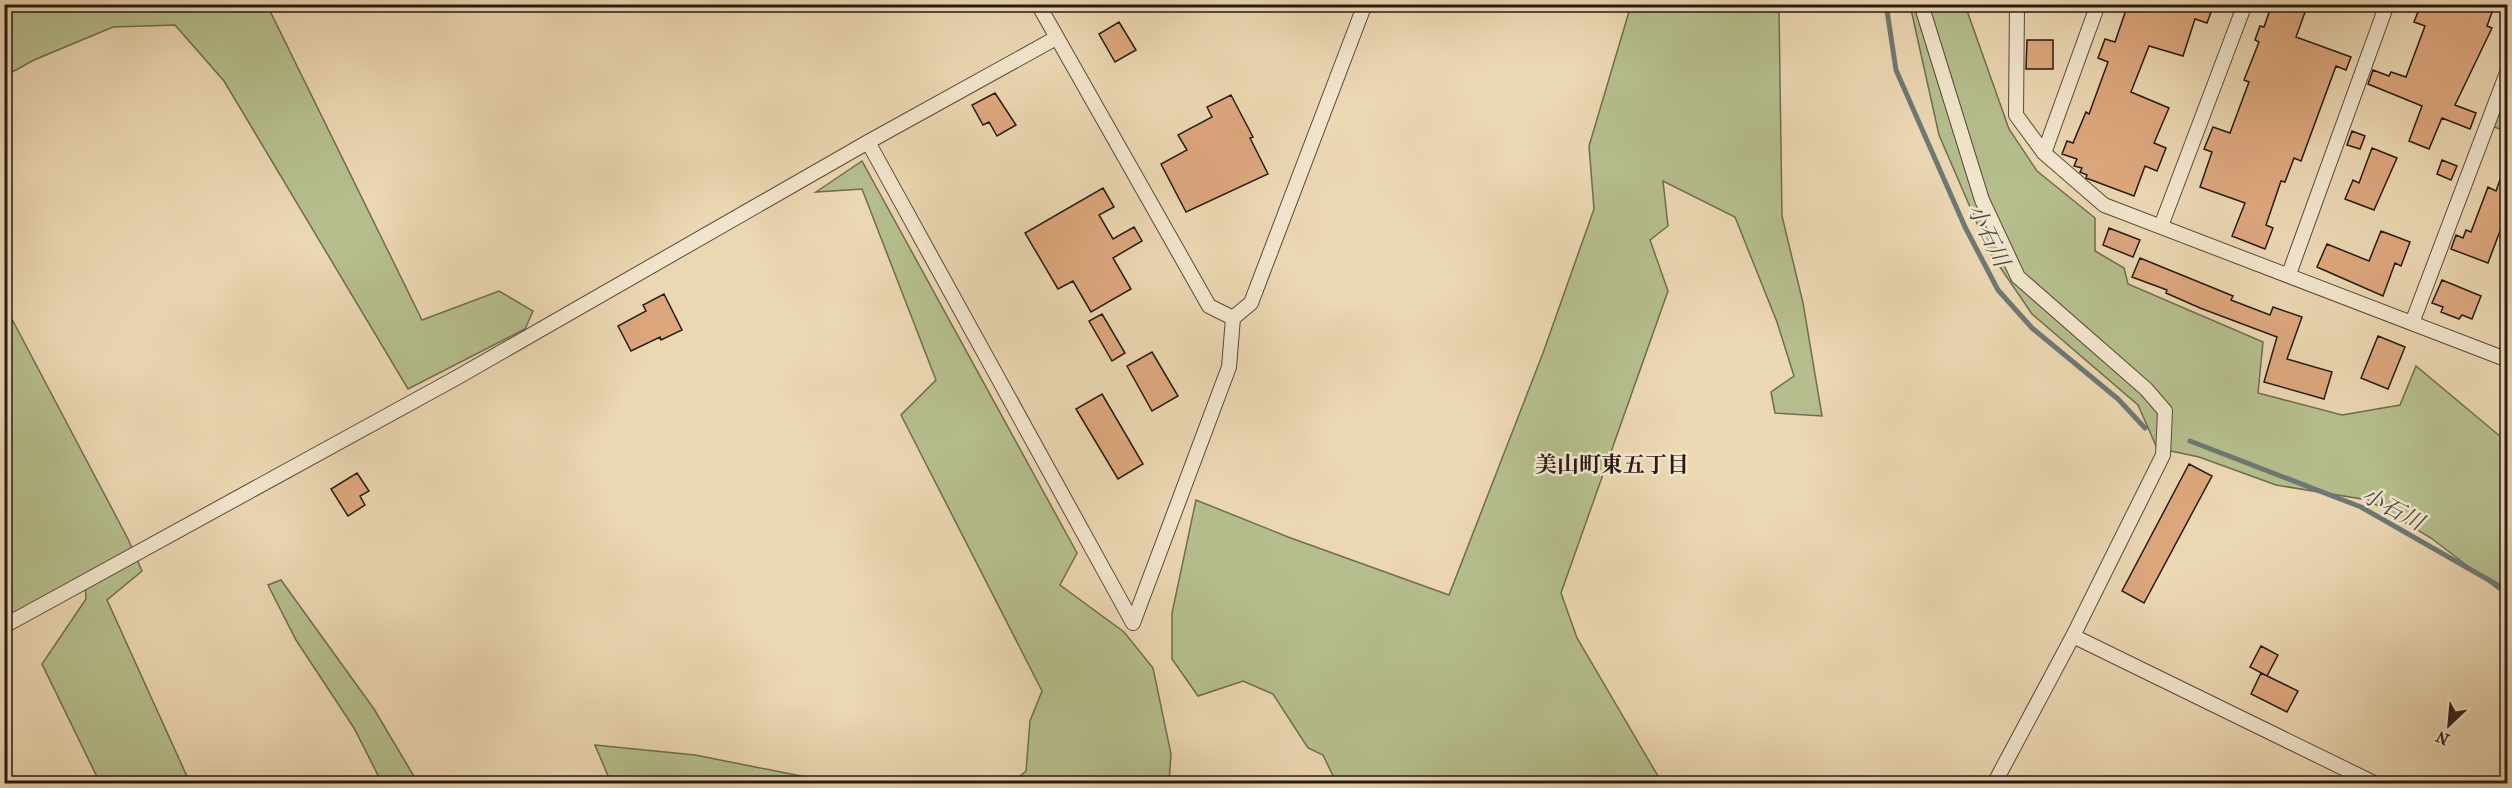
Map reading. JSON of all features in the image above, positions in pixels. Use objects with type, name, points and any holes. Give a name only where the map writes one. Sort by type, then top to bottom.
[{"type":"street","points":[[1038,4],[1209,306],[1233,318]]},
{"type":"street","points":[[868,142],[1133,623],[1229,367],[1233,318],[1251,303],[1365,4]]},
{"type":"street","points":[[1921,4],[1982,200],[2018,277],[2146,389],[2165,411],[2163,455],[2073,636],[1994,783]]},
{"type":"street","points":[[2017,4],[2016,115],[2044,153],[2104,204],[2508,360]]},
{"type":"street","points":[[2044,153],[2098,4]]},
{"type":"street","points":[[2162,226],[2245,4]]},
{"type":"street","points":[[2289,274],[2387,4]]},
{"type":"street","points":[[4,626],[456,378],[868,142],[1056,38]]},
{"type":"street","points":[[2412,323],[2508,70]]},
{"type":"street","points":[[2073,636],[2376,783]]},
{"type":"green space","points":[[5,4],[267,5],[422,320],[499,291],[533,311],[525,329],[408,389],[224,81],[175,25],[113,27],[34,60],[5,76]]},
{"type":"green space","points":[[1631,5],[1773,5],[1779,12],[1782,216],[1803,303],[1822,416],[1775,413],[1771,392],[1794,376],[1777,322],[1735,217],[1663,181],[1668,226],[1650,240],[1668,291],[1561,593],[1577,638],[1662,783],[1332,783],[1334,778],[1323,755],[1308,748],[1273,694],[1243,681],[1198,696],[1172,659],[1172,613],[1196,500],[1288,537],[1449,595],[1543,353],[1594,209],[1589,146]]},
{"type":"green space","points":[[1910,5],[1965,5],[2009,129],[2037,171],[2095,218],[2095,251],[2124,268],[2128,284],[2263,342],[2258,393],[2342,415],[2400,405],[2416,366],[2507,442],[2507,596],[2431,538],[2368,500],[2276,485],[2199,457],[2157,448],[2138,405],[2032,314],[1989,251],[1939,135]]},
{"type":"green space","points":[[2507,70],[2507,132],[2487,124]]},
{"type":"green space","points":[[862,161],[1077,553],[1060,585],[1124,632],[1153,668],[1171,754],[1169,783],[1012,783],[1026,771],[1030,721],[1042,691],[901,415],[936,380],[862,189],[816,192]]},
{"type":"green space","points":[[4,304],[128,539],[142,571],[107,600],[190,783],[100,783],[42,664],[86,599],[85,583],[5,621]]},
{"type":"green space","points":[[281,580],[374,709],[418,783],[382,783],[354,728],[296,640],[268,585]]},
{"type":"green space","points":[[595,745],[695,755],[806,777],[857,783],[611,783]]},
{"type":"building","points":[[2128,4],[2214,4],[2207,23],[2195,19],[2183,56],[2149,46],[2131,92],[2169,108],[2154,143],[2166,148],[2157,171],[2145,166],[2134,196],[2086,178],[2087,175],[2080,172],[2082,168],[2074,166],[2077,159],[2062,154],[2067,141],[2073,143],[2086,112],[2089,114],[2108,62],[2098,58],[2105,39],[2115,42]]},
{"type":"building","points":[[2272,4],[2308,4],[2296,37],[2351,57],[2346,70],[2336,66],[2301,161],[2294,158],[2285,182],[2281,181],[2266,225],[2273,228],[2265,249],[2232,236],[2245,203],[2200,187],[2212,152],[2204,149],[2213,127],[2230,133],[2249,82],[2244,80],[2259,42],[2255,40],[2260,26],[2264,27]]},
{"type":"building","points":[[2421,4],[2495,4],[2487,26],[2492,28],[2455,105],[2476,113],[2470,129],[2442,118],[2429,149],[2409,141],[2422,106],[2368,84],[2373,70],[2389,76],[2391,72],[2406,77],[2425,26],[2414,22]]},
{"type":"building","points":[[1119,22],[1136,50],[1115,62],[1099,34]]},
{"type":"building","points":[[2027,40],[2053,40],[2053,69],[2026,69]]},
{"type":"building","points":[[995,93],[1016,125],[997,136],[989,122],[983,125],[972,105]]},
{"type":"building","points":[[1231,95],[1253,137],[1250,138],[1268,174],[1186,212],[1161,164],[1187,150],[1178,135],[1212,117],[1207,107]]},
{"type":"building","points":[[2352,131],[2365,136],[2360,149],[2347,145]]},
{"type":"building","points":[[2372,148],[2397,158],[2374,210],[2345,199],[2353,180],[2359,183]]},
{"type":"building","points":[[2442,160],[2457,166],[2451,180],[2437,174]]},
{"type":"building","points":[[2506,163],[2508,224],[2503,223],[2488,263],[2451,249],[2456,235],[2463,238],[2466,230],[2471,232],[2488,187],[2496,191]]},
{"type":"building","points":[[1103,188],[1114,207],[1099,215],[1113,239],[1134,227],[1142,241],[1113,258],[1131,289],[1091,312],[1073,281],[1058,289],[1025,233]]},
{"type":"building","points":[[2109,228],[2140,240],[2133,257],[2103,245]]},
{"type":"building","points":[[2381,231],[2410,242],[2401,266],[2395,263],[2383,296],[2317,267],[2327,244],[2369,261]]},
{"type":"building","points":[[2140,258],[2233,296],[2231,300],[2270,315],[2273,307],[2302,317],[2287,359],[2332,372],[2324,399],[2264,382],[2277,337],[2200,308],[2166,293],[2167,290],[2132,277]]},
{"type":"building","points":[[2442,280],[2481,296],[2472,319],[2462,315],[2459,319],[2441,312],[2443,307],[2432,303]]},
{"type":"building","points":[[664,294],[682,330],[661,340],[660,337],[631,351],[618,326],[646,311],[643,305]]},
{"type":"building","points":[[1102,314],[1125,353],[1112,361],[1089,321]]},
{"type":"building","points":[[2378,336],[2405,347],[2388,389],[2361,378]]},
{"type":"building","points":[[1152,352],[1178,396],[1152,411],[1127,366]]},
{"type":"building","points":[[1102,394],[1143,464],[1118,479],[1076,409]]},
{"type":"building","points":[[2189,464],[2212,476],[2144,603],[2122,591]]},
{"type":"building","points":[[357,473],[369,491],[360,496],[365,505],[348,516],[331,489]]},
{"type":"building","points":[[2261,646],[2278,655],[2267,676],[2250,667]]},
{"type":"building","points":[[2261,673],[2298,691],[2287,712],[2251,694]]},
{"type":"waterway","name":"小石川","points":[[1886,4],[1896,70],[1965,227],[1998,290],[2032,328],[2118,399],[2145,428]]},
{"type":"waterway","name":"小石川","points":[[2190,441],[2361,507],[2508,591]]},
{"type":"district","name":"美山町東五丁目","points":[[1612,464]]}]
